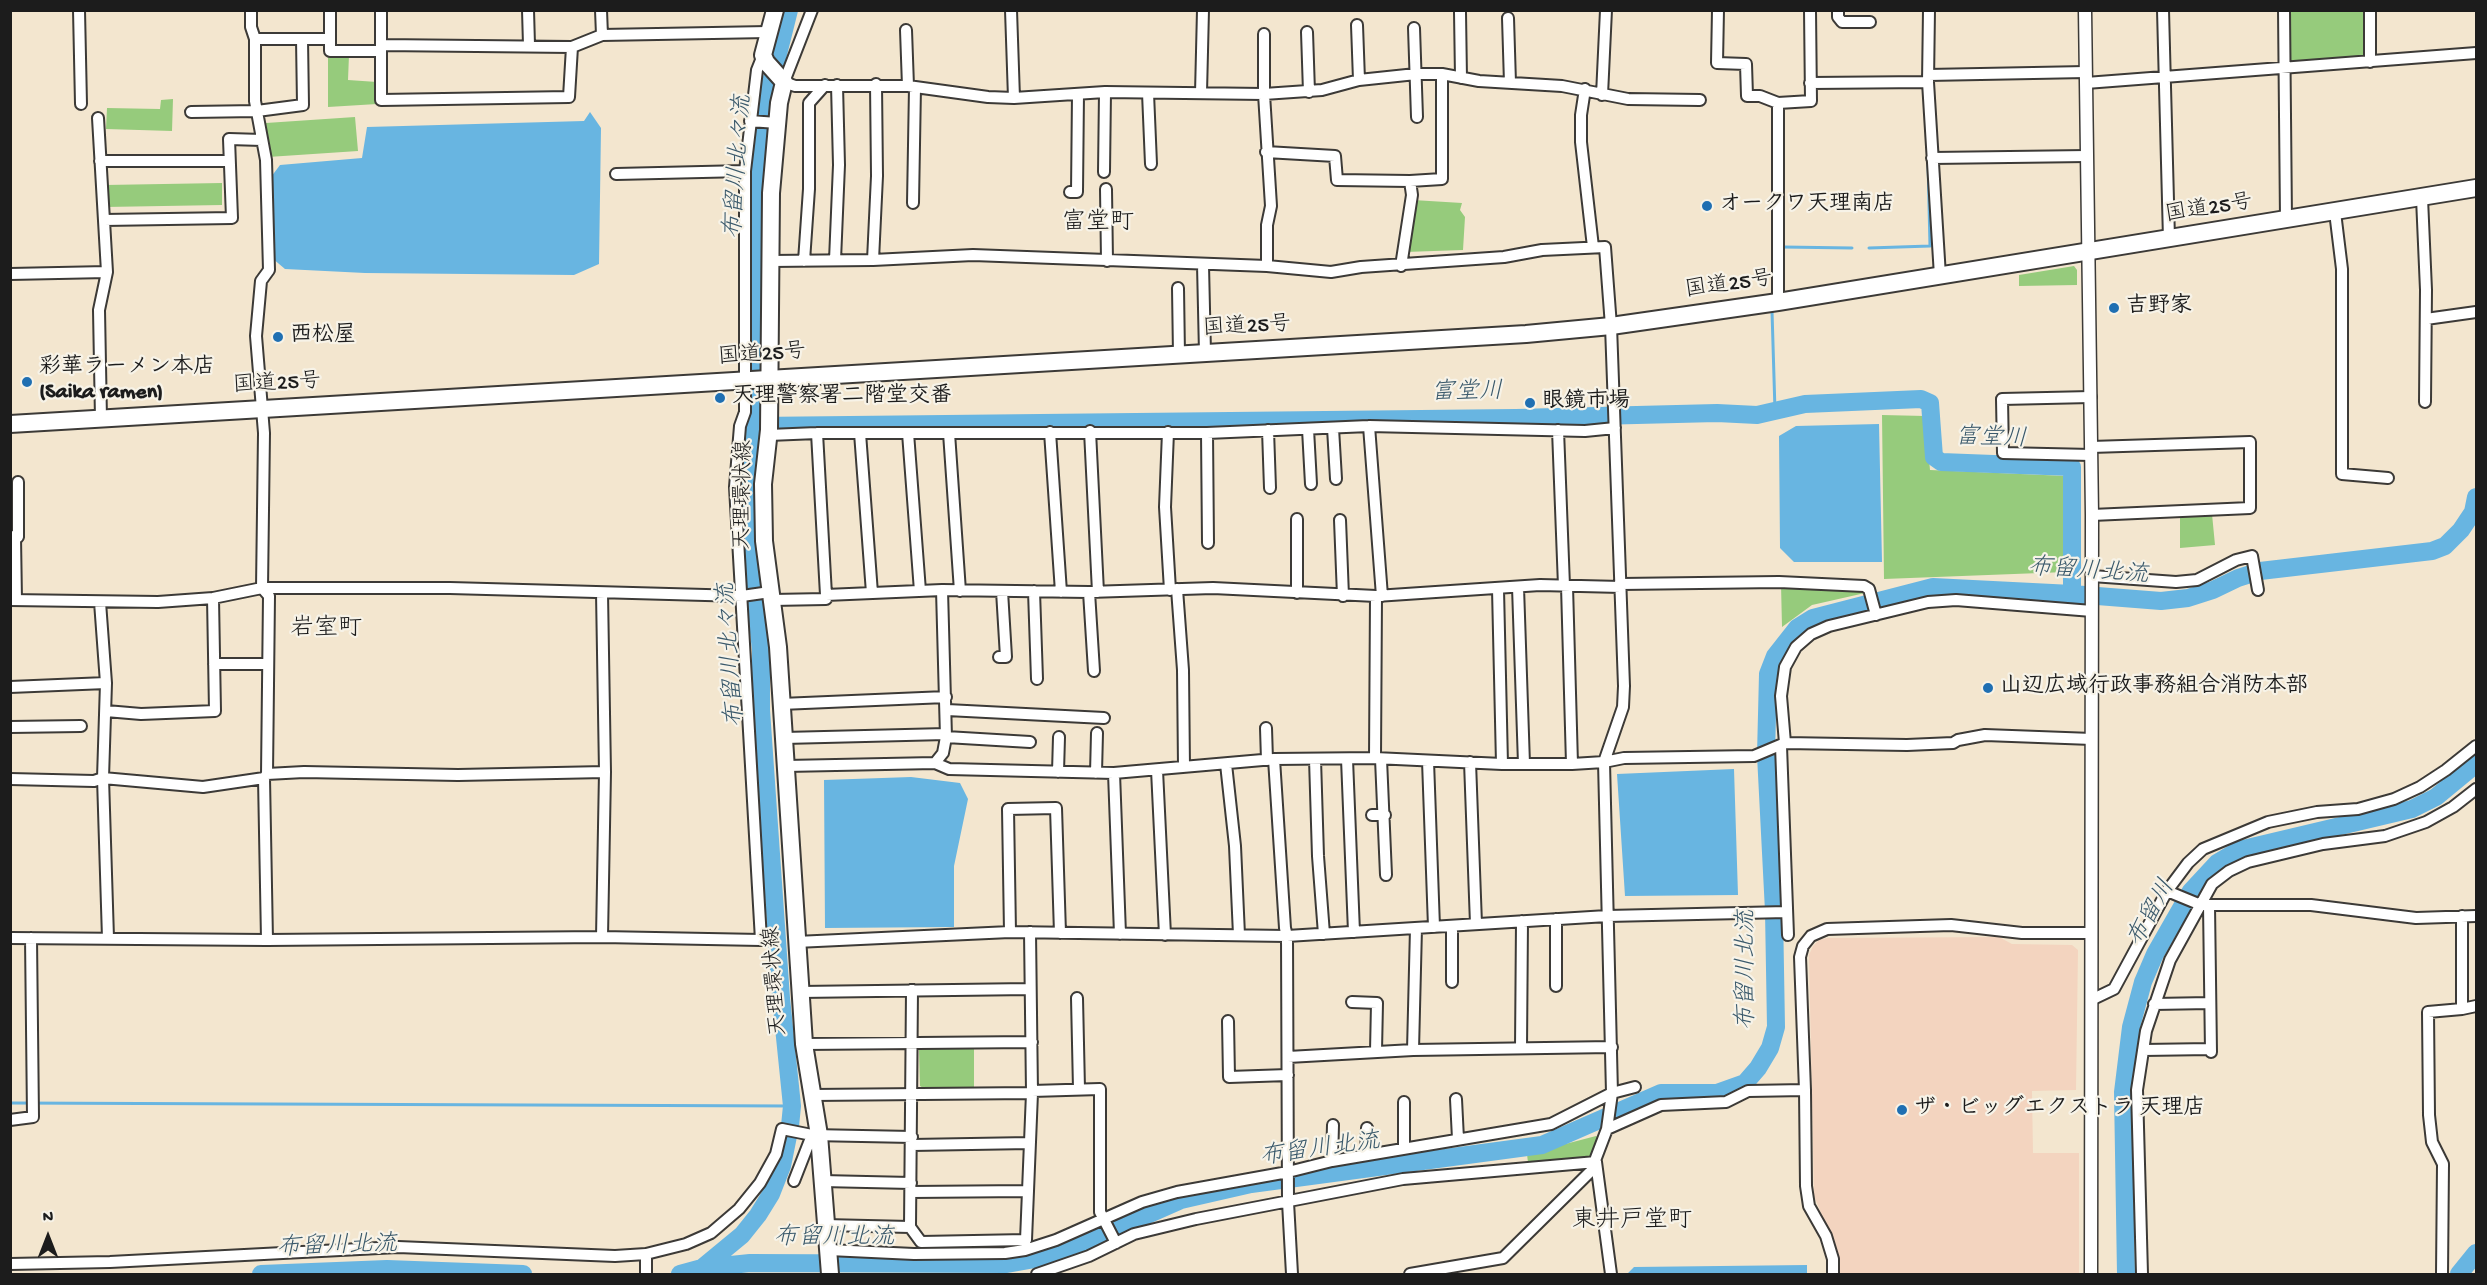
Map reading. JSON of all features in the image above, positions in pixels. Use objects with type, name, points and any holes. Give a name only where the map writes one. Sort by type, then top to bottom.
[{"type":"main road","points":[[775,10],[768,32],[764,59],[782,79]]},
{"type":"main road","name":"天理環状線","points":[[782,79],[771,193],[767,378],[769,429],[763,484],[764,541],[784,738],[804,1044],[812,1095],[813,1135],[822,1181],[830,1275]]},
{"type":"main road","name":"国道25号","points":[[10,424],[1526,334],[1611,326],[1778,302],[2476,189]]},
{"type":"street","points":[[79,10],[81,104]]},
{"type":"street","points":[[251,10],[251,27],[255,39],[255,101],[266,160],[269,270],[261,281],[256,336],[263,409],[262,588],[268,596],[265,776],[267,940]]},
{"type":"street","points":[[330,10],[330,51],[381,48],[572,46],[602,35],[768,32]]},
{"type":"street","points":[[381,10],[381,100],[569,98],[572,46]]},
{"type":"street","points":[[528,10],[529,45]]},
{"type":"street","points":[[601,10],[602,35]]},
{"type":"street","points":[[812,10],[782,79],[795,86],[876,84],[1014,98],[1105,92],[1264,94],[1309,92],[1359,80],[1416,74],[1443,74],[1461,78],[1585,89],[1602,95],[1628,99],[1700,100]]},
{"type":"street","points":[[1011,10],[1014,98]]},
{"type":"street","points":[[1201,93],[1203,10]]},
{"type":"street","points":[[1602,95],[1606,10]]},
{"type":"street","points":[[1718,10],[1717,63],[1746,64],[1747,96],[1760,96],[1778,103],[1811,101],[1810,10]]},
{"type":"street","points":[[1838,10],[1838,17],[1842,22],[1870,22]]},
{"type":"street","points":[[1929,10],[1928,79],[1940,276]]},
{"type":"street","points":[[2085,10],[2092,515],[2091,1275]]},
{"type":"street","points":[[2163,10],[2169,238]]},
{"type":"street","points":[[2284,10],[2286,220]]},
{"type":"street","points":[[2370,10],[2370,62]]},
{"type":"street","points":[[1460,12],[1461,78]]},
{"type":"street","points":[[1508,18],[1510,83]]},
{"type":"street","points":[[1357,24],[1359,80]]},
{"type":"street","points":[[1414,28],[1417,117]]},
{"type":"street","points":[[906,30],[912,86],[913,203]]},
{"type":"street","points":[[1307,32],[1309,92]]},
{"type":"street","points":[[1264,34],[1266,152],[1271,206],[1267,225],[1267,266]]},
{"type":"street","points":[[255,39],[330,39]]},
{"type":"street","points":[[191,112],[257,111],[303,105],[303,39]]},
{"type":"street","points":[[1810,82],[2086,77],[2164,78],[2476,53]]},
{"type":"street","points":[[10,938],[267,940],[602,937],[761,940],[735,487],[740,426],[745,412],[745,171],[757,70],[764,59]]},
{"type":"street","points":[[1266,152],[1335,156],[1337,180],[1442,179],[1443,74]]},
{"type":"street","points":[[873,260],[877,176],[876,84]]},
{"type":"street","points":[[804,261],[809,189],[809,103],[825,85]]},
{"type":"street","points":[[835,260],[839,165],[837,85]]},
{"type":"street","points":[[1585,89],[1581,115],[1581,142],[1593,247]]},
{"type":"street","points":[[1104,172],[1105,92]]},
{"type":"street","points":[[1148,93],[1151,164]]},
{"type":"street","points":[[1070,192],[1077,192],[1078,94]]},
{"type":"street","points":[[1778,103],[1778,302]]},
{"type":"street","points":[[98,118],[107,272],[99,310],[101,419]]},
{"type":"street","points":[[750,121],[777,123]]},
{"type":"street","points":[[104,220],[232,218],[229,139],[262,140]]},
{"type":"street","points":[[1932,158],[2087,156]]},
{"type":"street","points":[[100,160],[230,161]]},
{"type":"street","points":[[616,174],[745,171]]},
{"type":"street","points":[[1401,266],[1412,195],[1410,181]]},
{"type":"street","points":[[1106,189],[1107,261]]},
{"type":"street","points":[[2422,198],[2426,319],[2425,402]]},
{"type":"street","points":[[2335,212],[2343,269],[2342,474],[2388,478]]},
{"type":"street","points":[[770,261],[873,260],[973,255],[1267,266],[1331,272],[1361,267],[1401,266],[1504,256],[1542,250],[1605,247],[1611,326],[1624,686],[1623,707],[1604,762],[1612,1047],[1611,1098],[1607,1126],[1591,1171],[1503,1258],[1410,1275]]},
{"type":"street","points":[[1203,265],[1205,353]]},
{"type":"street","points":[[10,274],[107,272]]},
{"type":"street","points":[[1178,288],[1179,355]]},
{"type":"street","points":[[2426,319],[2476,312]]},
{"type":"street","points":[[2091,397],[2002,399],[2003,453],[2091,451],[2250,442],[2250,508],[2092,515]]},
{"type":"street","points":[[769,429],[817,433],[1090,431],[1206,433],[1369,426],[1558,430],[1615,421]]},
{"type":"street","points":[[1369,426],[1379,596],[1378,759],[1384,815],[1382,870]]},
{"type":"street","points":[[1333,428],[1336,479]]},
{"type":"street","points":[[1308,429],[1311,484]]},
{"type":"street","points":[[1268,430],[1270,488]]},
{"type":"street","points":[[1558,430],[1572,764]]},
{"type":"street","points":[[1090,431],[1094,671]]},
{"type":"street","points":[[1050,432],[1061,592]]},
{"type":"street","points":[[1168,432],[1165,507],[1184,670],[1184,767]]},
{"type":"street","points":[[18,482],[18,537],[13,536],[13,600],[158,602],[213,598],[262,588],[450,588],[769,595],[826,599],[817,433]]},
{"type":"street","points":[[860,433],[872,593]]},
{"type":"street","points":[[908,433],[920,591]]},
{"type":"street","points":[[949,433],[960,591]]},
{"type":"street","points":[[1206,433],[1208,543]]},
{"type":"street","points":[[1297,519],[1297,593]]},
{"type":"street","points":[[1340,520],[1343,596]]},
{"type":"street","points":[[2092,579],[2176,582],[2197,580],[2236,560],[2252,556],[2258,587]]},
{"type":"street","points":[[826,595],[942,590],[1093,592],[1213,588],[1379,596],[1518,587],[1779,582],[1864,586],[1869,589],[1875,614]]},
{"type":"street","points":[[1518,587],[1524,764]]},
{"type":"street","points":[[1498,589],[1502,764]]},
{"type":"street","points":[[935,763],[943,753],[946,736],[942,590]]},
{"type":"street","points":[[999,657],[1006,657],[1002,591]]},
{"type":"street","points":[[1034,591],[1037,679]]},
{"type":"street","points":[[602,593],[605,772],[602,937]]},
{"type":"street","points":[[106,711],[141,714],[215,711],[213,598]]},
{"type":"street","points":[[1788,935],[1780,696],[1785,667],[1796,647],[1811,634],[1830,626],[1928,602],[1956,600],[2092,608]]},
{"type":"street","points":[[100,602],[106,682],[102,778],[108,938]]},
{"type":"street","points":[[214,663],[268,664]]},
{"type":"street","points":[[10,687],[106,682]]},
{"type":"street","points":[[781,704],[946,698]]},
{"type":"street","points":[[947,710],[1104,718]]},
{"type":"street","points":[[10,727],[81,726]]},
{"type":"street","points":[[1266,728],[1287,936],[1288,1202],[1292,1275]]},
{"type":"street","points":[[1096,773],[1097,734]]},
{"type":"street","points":[[786,766],[935,763],[949,769],[1114,773],[1270,760],[1315,759],[1572,764],[1624,758],[1754,756],[1756,753],[1781,745],[1953,743],[1984,735],[2092,739]]},
{"type":"street","points":[[784,738],[946,736],[1030,742]]},
{"type":"street","points":[[1058,772],[1059,737]]},
{"type":"street","points":[[2091,1000],[2114,989],[2169,892],[2188,863],[2203,849],[2268,822],[2317,812],[2358,809],[2394,799],[2420,787],[2476,746]]},
{"type":"street","points":[[1315,759],[1318,856],[1324,934]]},
{"type":"street","points":[[1347,759],[1354,932]]},
{"type":"street","points":[[1428,760],[1434,927]]},
{"type":"street","points":[[1470,762],[1476,924]]},
{"type":"street","points":[[1226,764],[1235,846],[1239,935]]},
{"type":"street","points":[[1157,770],[1165,935]]},
{"type":"street","points":[[10,779],[94,781],[102,778],[203,787],[304,772],[458,775],[605,772]]},
{"type":"street","points":[[1114,773],[1120,934]]},
{"type":"street","points":[[2142,1275],[2137,1090],[2143,1050],[2154,1004],[2170,960],[2188,923],[2202,904],[2212,884],[2229,870],[2248,862],[2324,844],[2385,836],[2426,822],[2453,807],[2476,789]]},
{"type":"street","points":[[1010,932],[1008,809],[1056,808],[1060,933]]},
{"type":"street","points":[[1372,815],[1384,815]]},
{"type":"street","points":[[2169,892],[2202,904],[2311,905],[2416,918],[2476,916]]},
{"type":"street","points":[[2143,1050],[2211,1051],[2210,1003],[2202,904]]},
{"type":"street","points":[[796,942],[1010,932],[1287,936],[1607,916],[1787,912]]},
{"type":"street","points":[[2462,1009],[2463,916]]},
{"type":"street","points":[[1556,919],[1556,986]]},
{"type":"street","points":[[1521,1048],[1522,921]]},
{"type":"street","points":[[1833,1275],[1833,1259],[1826,1236],[1809,1206],[1806,1186],[1800,957],[1803,946],[1811,936],[1827,929],[1951,925],[2022,933],[2091,933]]},
{"type":"street","points":[[1452,926],[1452,982]]},
{"type":"street","points":[[1413,1050],[1416,928]]},
{"type":"street","points":[[912,990],[910,1227],[921,1242],[1026,1240],[1032,1092],[1030,932]]},
{"type":"street","points":[[10,1120],[33,1117],[31,938]]},
{"type":"street","points":[[800,992],[1030,989]]},
{"type":"street","points":[[1077,998],[1079,1089]]},
{"type":"street","points":[[1352,1002],[1377,1002],[1376,1051]]},
{"type":"street","points":[[2154,1004],[2210,1003]]},
{"type":"street","points":[[2442,1275],[2443,1164],[2432,1142],[2429,1114],[2428,1012],[2476,1006]]},
{"type":"street","points":[[1228,1020],[1229,1077],[1288,1075]]},
{"type":"street","points":[[804,1044],[1032,1041]]},
{"type":"street","points":[[1288,1057],[1376,1051],[1612,1047]]},
{"type":"street","points":[[829,1253],[1005,1253],[1025,1250],[1056,1240],[1142,1202],[1177,1192],[1288,1172],[1332,1161],[1551,1124],[1635,1087]]},
{"type":"street","points":[[812,1095],[912,1095],[1100,1089],[1100,1212],[1115,1241]]},
{"type":"street","points":[[1607,1126],[1661,1105],[1726,1102],[1748,1091],[1805,1090]]},
{"type":"street","points":[[1456,1099],[1458,1139]]},
{"type":"street","points":[[1404,1102],[1404,1149]]},
{"type":"street","points":[[1332,1161],[1333,1125]]},
{"type":"street","points":[[1366,1155],[1367,1128]]},
{"type":"street","points":[[10,1264],[110,1262],[398,1247],[646,1256],[686,1244],[711,1233],[739,1209],[760,1183],[776,1154],[782,1129],[813,1135],[912,1141],[1030,1143]]},
{"type":"street","points":[[794,1181],[813,1135]]},
{"type":"street","points":[[1037,1275],[1060,1268],[1115,1241],[1155,1227],[1403,1179],[1596,1162]]},
{"type":"street","points":[[1596,1162],[1611,1275]]},
{"type":"street","points":[[822,1181],[911,1188],[1028,1191]]},
{"type":"street","points":[[825,1225],[910,1227]]},
{"type":"street","points":[[646,1256],[646,1275]]},
{"type":"shaded area","points":[[1999,937],[2012,944],[2072,945],[2078,950],[2076,1090],[2032,1091],[2033,1153],[2079,1153],[2079,1274],[1838,1274],[1837,1251],[1814,1196],[1809,955],[1813,946],[1819,940],[1827,938]]},
{"type":"green space","points":[[2289,11],[2365,11],[2365,57],[2295,65],[2289,60]]},
{"type":"green space","points":[[328,54],[349,55],[348,80],[377,82],[377,104],[328,107]]},
{"type":"green space","points":[[173,99],[172,131],[106,129],[107,108],[160,109],[161,100]]},
{"type":"green space","points":[[355,117],[358,151],[268,157],[266,123]]},
{"type":"green space","points":[[222,183],[222,205],[105,207],[105,185]]},
{"type":"green space","points":[[1413,200],[1462,203],[1460,210],[1465,217],[1463,250],[1405,252]]},
{"type":"green space","points":[[2074,266],[2077,270],[2077,285],[2019,286],[2019,275]]},
{"type":"green space","points":[[1882,415],[1925,416],[1930,470],[2066,476],[2066,572],[1884,579]]},
{"type":"green space","points":[[2212,514],[2215,545],[2180,548],[2180,515]]},
{"type":"green space","points":[[1781,584],[1862,587],[1865,593],[1812,605],[1782,627]]},
{"type":"green space","points":[[923,1046],[974,1046],[974,1089],[925,1089],[920,1086],[919,1050]]},
{"type":"green space","points":[[1596,1136],[1599,1138],[1592,1158],[1528,1163],[1527,1154]]},
{"type":"water","points":[[590,112],[601,128],[599,264],[574,275],[365,273],[285,269],[272,258],[271,177],[280,165],[362,158],[367,127],[584,121]]},
{"type":"water","points":[[1879,424],[1882,562],[1794,562],[1780,548],[1779,436],[1796,426]]},
{"type":"water","points":[[1734,769],[1738,895],[1625,896],[1617,774]]},
{"type":"water","points":[[911,777],[960,783],[968,799],[954,866],[954,927],[825,928],[824,780]]},
{"type":"water","points":[[1807,1265],[1807,1274],[1627,1274],[1634,1267]]},
{"type":"waterway","name":"布留川北々流","points":[[702,1268],[742,1235],[771,1194],[782,1166],[792,1106],[781,998],[761,710],[761,650],[748,534],[748,478],[755,426],[758,169],[769,90],[789,10]]},
{"type":"waterway","points":[[1869,248],[1930,246],[1928,162]]},
{"type":"waterway","points":[[1783,247],[1852,248]]},
{"type":"waterway","points":[[1772,311],[1775,411]]},
{"type":"waterway","name":"富堂川","points":[[755,426],[1516,418],[1717,413],[1757,415],[1805,404],[1921,399],[1930,403],[1934,457],[1941,462],[2072,467],[2072,594]]},
{"type":"waterway","name":"布留川北流","points":[[680,1274],[702,1268],[750,1263],[1007,1264],[1046,1257],[1070,1249],[1181,1200],[1251,1184],[1542,1145],[1661,1093],[1717,1093],[1745,1083],[1758,1068],[1770,1048],[1776,1027],[1774,911],[1766,755],[1768,674],[1775,656],[1797,628],[1813,618],[1933,587],[2161,601],[2188,598],[2260,571],[2432,551],[2445,546],[2461,530],[2473,512],[2476,497]]},
{"type":"waterway","name":"布留川","points":[[2126,1274],[2123,1092],[2131,1027],[2143,982],[2155,954],[2191,891],[2217,863],[2239,850],[2412,809],[2436,797],[2476,764]]},
{"type":"waterway","points":[[10,1103],[792,1106]]},
{"type":"waterway","points":[[2459,1274],[2476,1253]]},
{"type":"waterway","name":"布留川北流","points":[[261,1274],[387,1269],[523,1274]]},
{"type":"place","name":"オークワ天理南店","points":[[1707,206]]},
{"type":"place","name":"吉野家","points":[[2114,308]]},
{"type":"place","name":"西松屋","points":[[278,337]]},
{"type":"place","name":"彩華ラーメン本店 (Saika ramen)","points":[[27,382]]},
{"type":"place","name":"天理警察署二階堂交番","points":[[720,398]]},
{"type":"place","name":"眼鏡市場","points":[[1530,403]]},
{"type":"place","name":"山辺広域行政事務組合消防本部","points":[[1988,688]]},
{"type":"place","name":"ザ・ビッグエクストラ 天理店","points":[[1902,1110]]},
{"type":"district","name":"富堂町","points":[[1098,224]]},
{"type":"district","name":"岩室町","points":[[326,630]]},
{"type":"district","name":"東井戸堂町","points":[[1632,1222]]}]
